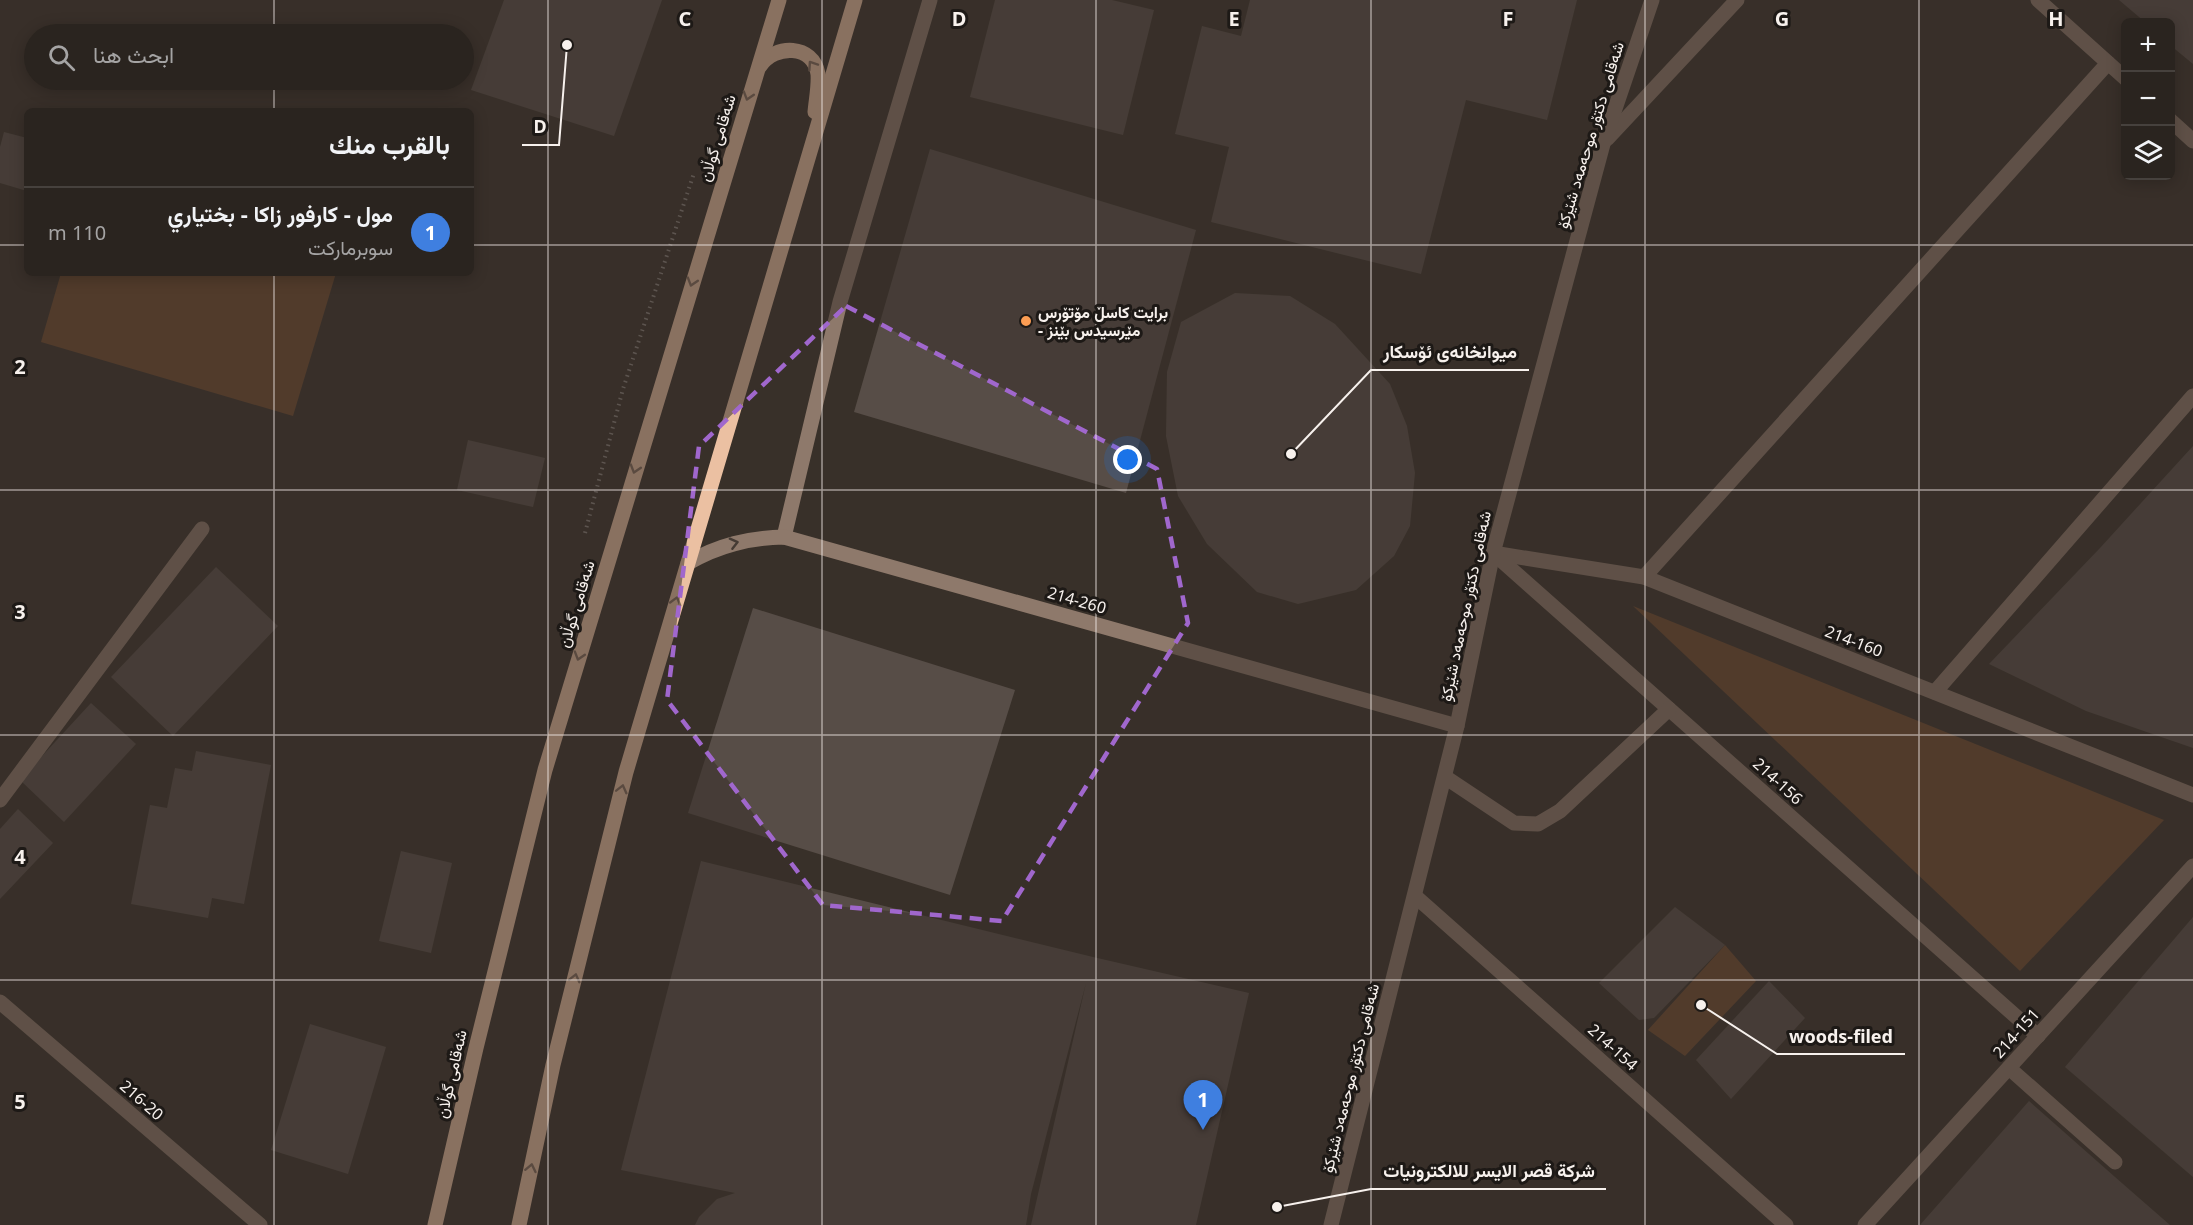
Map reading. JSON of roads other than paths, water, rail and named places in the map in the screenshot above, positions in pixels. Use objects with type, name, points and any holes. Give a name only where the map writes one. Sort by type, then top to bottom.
[{"type":"main road","name":"شەقامی گوڵان","points":[[435,1225],[544,771],[779,0]]},
{"type":"main road","points":[[519,1225],[553,1065],[626,772],[855,0]]},
{"type":"main road","points":[[756,72],[768,55],[778,51],[800,52],[809,58],[818,75],[812,142]]},
{"type":"street","points":[[784,537],[840,302],[930,0]]},
{"type":"street","name":"شەقامی دکتۆر موحەمەد شێرکۆ","points":[[1334,1223],[1445,777],[1493,554],[1603,144],[1652,0]]},
{"type":"street","points":[[1603,144],[1737,0]]},
{"type":"street","points":[[2038,0],[2121,75]]},
{"type":"street","points":[[1644,578],[2108,63]]},
{"type":"street","points":[[2175,125],[2193,141]]},
{"type":"street","points":[[1935,692],[2193,396]]},
{"type":"street","points":[[0,800],[202,529]]},
{"type":"street","name":"214-260","points":[[688,562],[725,545],[754,538],[784,537],[1457,726]]},
{"type":"street","name":"214-160","points":[[1493,554],[1644,578],[2193,795]]},
{"type":"street","name":"214-156","points":[[1493,554],[2038,1036]]},
{"type":"street","points":[[1445,777],[1514,823],[1538,824],[1560,811],[1669,709]]},
{"type":"street","name":"214-151","points":[[1865,1225],[2193,866]]},
{"type":"street","name":"214-154","points":[[1415,896],[1786,1225]]},
{"type":"street","name":"216-20","points":[[0,1002],[260,1225]]},
{"type":"street","points":[[2009,1068],[2115,1161]]},
{"type":"place","name":"D","points":[[567,45]]},
{"type":"place","name":"برایت کاسڵ مۆتۆرس - مێرسیدس بێنز","points":[[1026,321]]},
{"type":"place","name":"میوانخانەی ئۆسکار","points":[[1291,454]]},
{"type":"place","name":"woods-filed","points":[[1701,1005]]},
{"type":"place","name":"مول - كارفور زاكا - بختياري","points":[[1203,1130]]},
{"type":"place","name":"شركة قصر الايسر للالكترونيات","points":[[1277,1207]]}]
